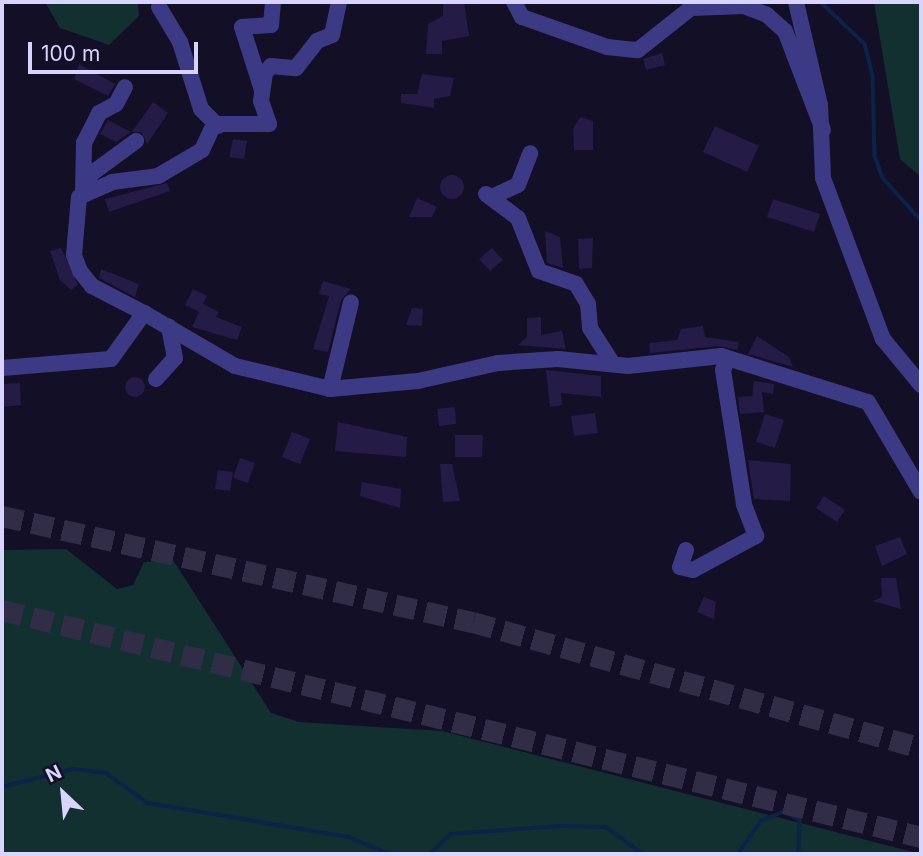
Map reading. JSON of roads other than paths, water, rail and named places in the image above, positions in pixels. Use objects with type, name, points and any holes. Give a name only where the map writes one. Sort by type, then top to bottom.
[{"type":"street","points":[[83,195],[112,182],[158,176],[202,150],[210,127],[269,124],[262,90],[242,27],[271,25],[273,2]]},
{"type":"street","points":[[262,90],[271,66],[296,68],[317,41],[332,35],[339,2]]},
{"type":"street","points":[[514,2],[522,17],[607,47],[638,50],[691,8],[744,6],[767,15],[785,31],[823,130]]},
{"type":"street","points":[[796,2],[820,105],[823,178],[878,328],[921,385]]},
{"type":"street","points":[[159,7],[180,42],[201,109],[218,126]]},
{"type":"street","points":[[83,195],[84,143],[99,113],[116,104],[125,87]]},
{"type":"street","points":[[136,141],[91,174],[76,206],[76,265],[92,286],[235,366],[330,389],[418,382],[498,363],[613,364],[728,359],[867,402],[921,492]]},
{"type":"street","points":[[530,153],[519,185],[490,195],[518,218],[539,271],[576,284],[588,304],[590,328],[613,364]]},
{"type":"street","points":[[330,389],[351,302]]},
{"type":"street","points":[[2,368],[111,359],[144,313]]},
{"type":"street","points":[[156,379],[175,358],[169,327]]},
{"type":"street","points":[[686,550],[680,567],[693,570],[756,536],[744,505],[723,370],[728,359]]},
{"type":"waterway","points":[[773,2],[786,2]]},
{"type":"waterway","points":[[821,2],[865,44],[873,75],[875,156],[883,178],[921,220]]},
{"type":"waterway","points":[[2,787],[73,769],[106,773],[148,803],[348,837],[391,854]]},
{"type":"waterway","points":[[738,854],[761,821],[784,811],[800,820],[799,854]]},
{"type":"waterway","points":[[430,854],[451,834],[561,826],[606,827],[643,854]]},
{"type":"tunnel","points":[[2,516],[473,622],[921,748]]},
{"type":"tunnel","points":[[2,610],[921,837]]}]
